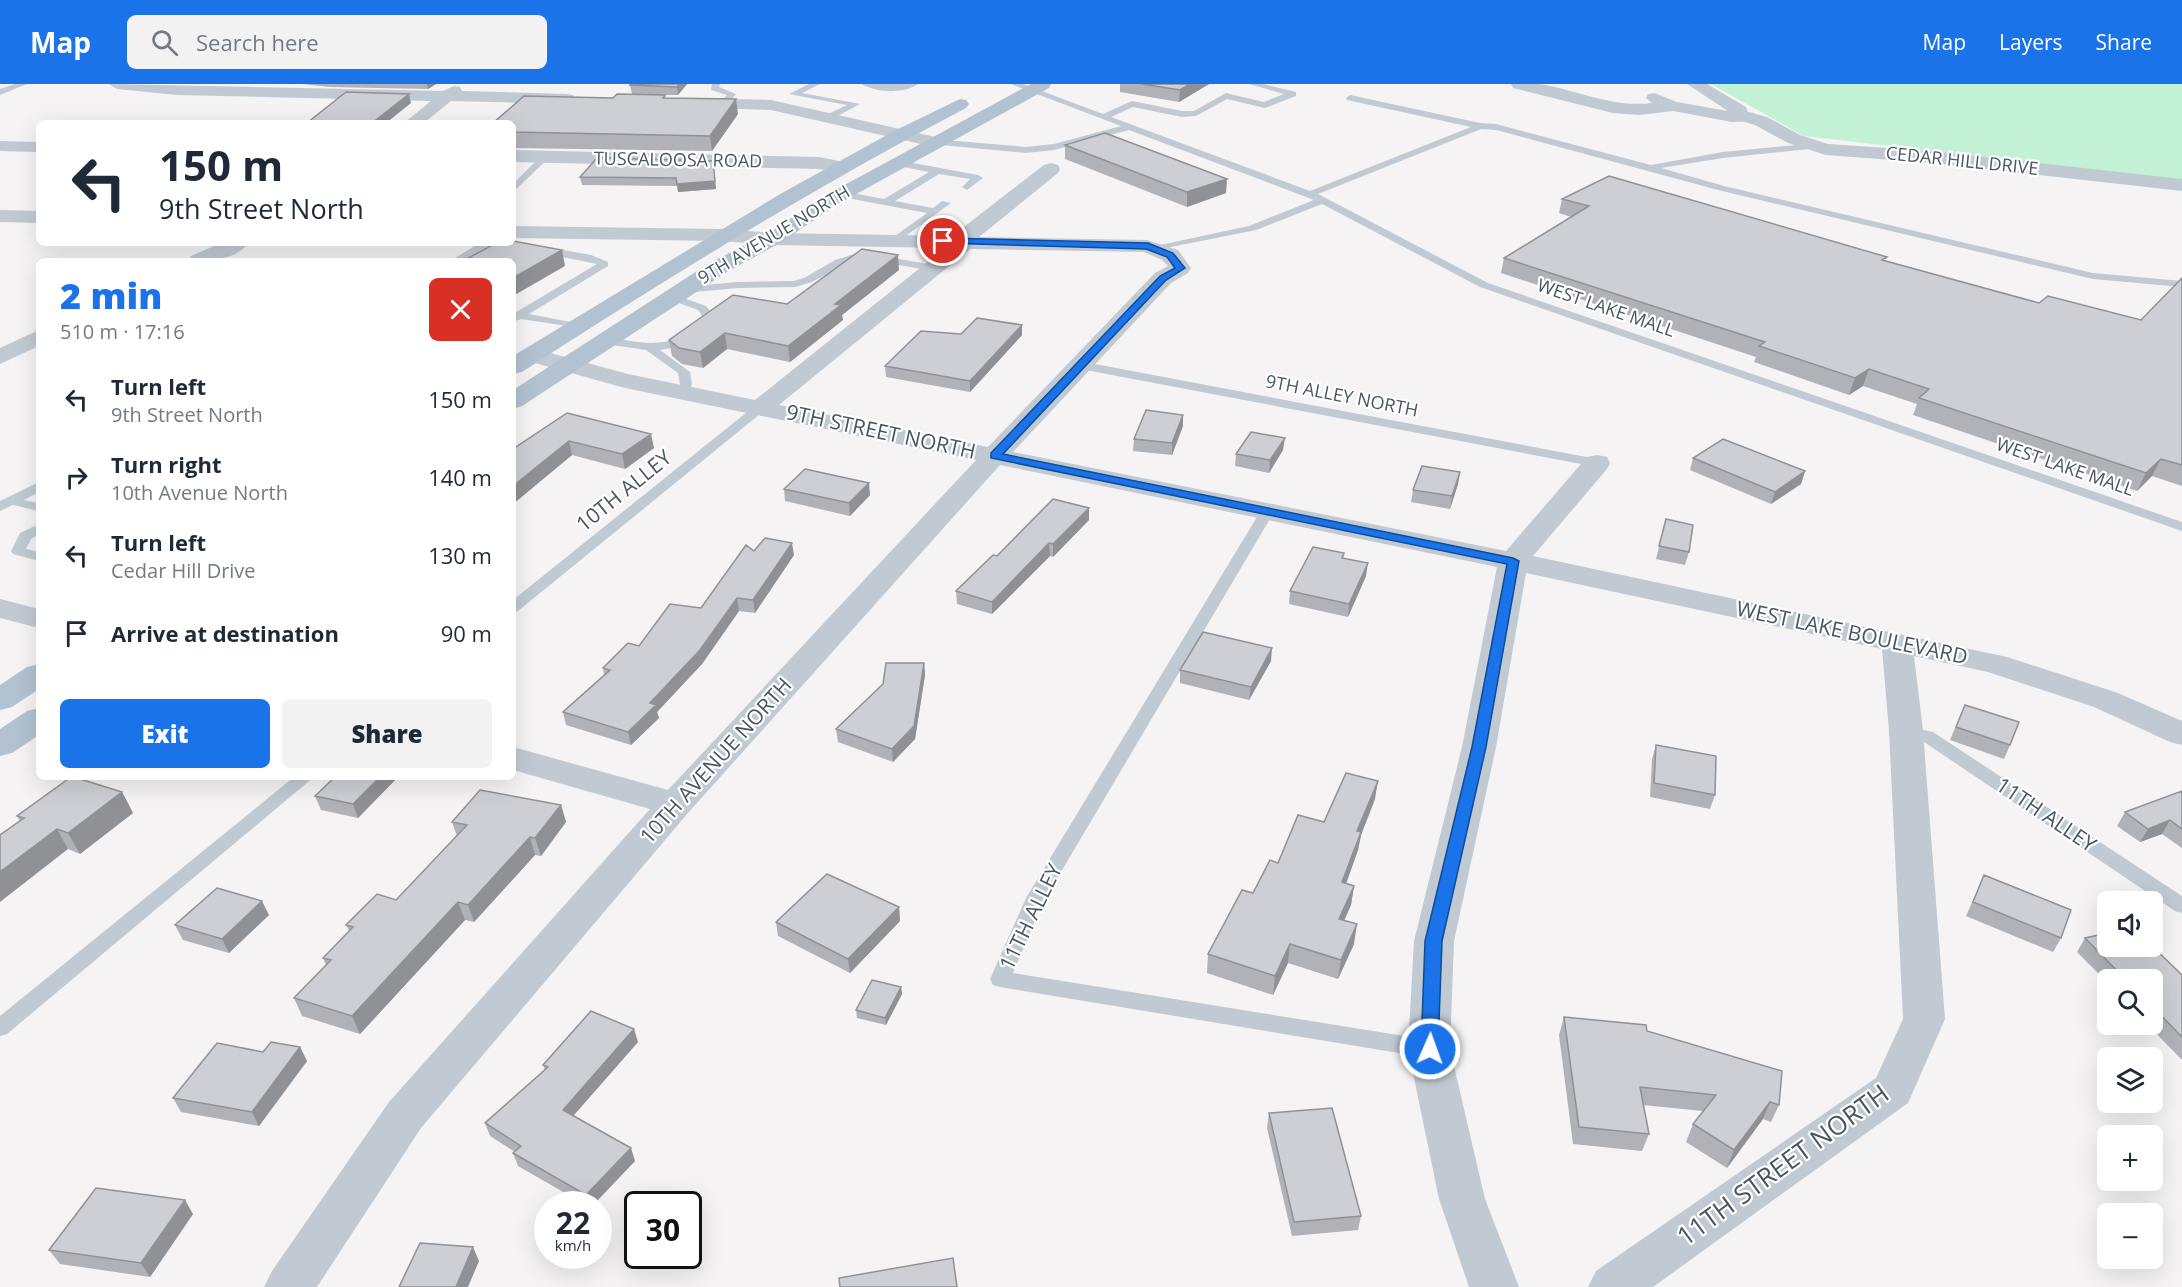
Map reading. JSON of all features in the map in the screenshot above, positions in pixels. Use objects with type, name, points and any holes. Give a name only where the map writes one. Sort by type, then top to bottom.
[{"type":"main road","name":"9TH AVENUE NORTH","points":[[516,399],[719,267],[773,239],[842,194],[1037,87]]},
{"type":"main road","name":"9TH AVENUE NORTH","points":[[519,363],[721,235],[902,133],[974,96]]},
{"type":"main road","points":[[0,700],[36,676]]},
{"type":"main road","points":[[0,745],[36,721]]},
{"type":"street","points":[[117,84],[177,90],[456,90],[580,99]]},
{"type":"street","points":[[1519,84],[1613,108],[1640,110],[1673,106]]},
{"type":"street","points":[[1695,84],[1729,103],[1748,117]]},
{"type":"street","points":[[417,120],[456,90]]},
{"type":"street","points":[[1636,93],[1673,106],[1732,117],[1748,117]]},
{"type":"street","points":[[676,102],[771,105],[934,142]]},
{"type":"street","name":"CEDAR HILL DRIVE","points":[[1748,117],[1761,121],[1794,139],[1826,149],[1932,157],[2182,185]]},
{"type":"street","points":[[0,146],[36,147]]},
{"type":"street","name":"TUSCALOOSA ROAD","points":[[516,156],[819,163],[842,166]]},
{"type":"street","points":[[761,407],[967,241],[972,230],[1051,169]]},
{"type":"street","points":[[0,216],[36,218]]},
{"type":"street","points":[[516,232],[1148,246],[1167,259]]},
{"type":"street","points":[[206,258],[232,246]]},
{"type":"street","name":"10TH AVENUE NORTH","points":[[289,1287],[405,1115],[675,804],[995,455],[1163,278],[1167,259]]},
{"type":"street","points":[[0,357],[36,339]]},
{"type":"street","name":"9TH STREET NORTH","points":[[519,363],[565,365],[626,381],[1513,561]]},
{"type":"street","points":[[1494,1287],[1462,1198],[1430,1049],[1434,941],[1479,747],[1513,561],[1597,463]]},
{"type":"street","name":"WEST LAKE BOULEVARD","points":[[1513,561],[1996,664],[2106,700],[2182,734]]},
{"type":"street","points":[[0,608],[36,618]]},
{"type":"street","name":"11TH STREET NORTH","points":[[1613,1287],[1892,1090],[1924,1019],[1906,731],[1897,644]]},
{"type":"street","points":[[516,759],[675,804]]},
{"type":"lane","points":[[0,92],[23,84]]},
{"type":"lane","points":[[716,84],[714,88],[732,94],[723,104]]},
{"type":"lane","points":[[771,105],[816,84]]},
{"type":"lane","points":[[866,84],[893,88],[914,84]]},
{"type":"lane","name":"WEST LAKE MALL","points":[[1003,85],[1037,87],[1102,117],[1310,194],[1484,285],[2182,527]]},
{"type":"lane","points":[[1102,117],[1132,104],[1182,114],[1196,113],[1226,96],[1265,105],[1293,94],[1261,85]]},
{"type":"lane","points":[[793,94],[867,98],[825,119]]},
{"type":"lane","points":[[1350,98],[1480,126],[1496,127],[1651,167],[1721,188],[2093,276],[2182,284]]},
{"type":"lane","points":[[1310,194],[1480,126]]},
{"type":"lane","points":[[934,142],[1026,150],[1054,147],[1129,127]]},
{"type":"lane","points":[[1651,167],[1723,155],[1816,146]]},
{"type":"lane","points":[[516,186],[545,157]]},
{"type":"lane","points":[[897,163],[978,178],[967,187]]},
{"type":"lane","points":[[886,202],[938,170]]},
{"type":"lane","points":[[949,184],[961,175]]},
{"type":"lane","points":[[842,194],[934,211]]},
{"type":"lane","points":[[913,207],[925,200]]},
{"type":"lane","points":[[1167,259],[1323,200]]},
{"type":"lane","points":[[896,240],[946,203]]},
{"type":"lane","points":[[516,245],[591,258],[604,264],[517,318]]},
{"type":"lane","points":[[460,258],[482,246]]},
{"type":"lane","points":[[677,294],[738,285],[795,284],[808,280],[851,258],[875,258],[934,268]]},
{"type":"lane","points":[[605,340],[651,348],[675,344],[701,328],[709,317],[702,308],[677,294]]},
{"type":"lane","points":[[517,318],[578,326]]},
{"type":"lane","points":[[651,348],[684,372],[686,385],[682,392]]},
{"type":"lane","name":"9TH ALLEY NORTH","points":[[1079,365],[1597,463]]},
{"type":"lane","name":"10TH ALLEY","points":[[516,606],[761,407]]},
{"type":"lane","points":[[6,504],[36,488]]},
{"type":"lane","points":[[6,504],[36,507]]},
{"type":"lane","name":"11TH ALLEY","points":[[1267,512],[1033,903],[1000,979],[1430,1049]]},
{"type":"lane","points":[[36,530],[25,536],[18,551],[36,555]]},
{"type":"lane","name":"11TH ALLEY","points":[[1906,731],[1927,736],[2182,906]]},
{"type":"lane","points":[[0,1028],[301,780]]},
{"type":"green space","points":[[1711,84],[2182,84],[2182,180],[1804,136]]},
{"type":"building","points":[[631,84],[679,84],[677,87]]},
{"type":"building","points":[[1142,84],[1190,84],[1180,90]]},
{"type":"building","points":[[346,92],[409,94],[376,120],[311,120]]},
{"type":"building","points":[[617,94],[665,95],[663,98],[736,99],[710,136],[516,132],[516,120],[496,120],[524,96],[613,98]]},
{"type":"building","points":[[1105,133],[1227,179],[1187,192],[1065,145]]},
{"type":"building","points":[[597,158],[713,161],[715,181],[677,184],[676,178],[580,177]]},
{"type":"building","points":[[1609,176],[1887,257],[1882,260],[2039,303],[2048,296],[2141,320],[2182,278],[2182,465],[2161,459],[2146,473],[1919,398],[1929,389],[1869,369],[1855,378],[1759,346],[1765,342],[1504,258],[1589,206],[1562,199]]},
{"type":"building","points":[[516,242],[562,250],[516,276],[516,258],[468,258],[490,246],[516,246]]},
{"type":"building","points":[[862,249],[898,255],[835,304],[841,305],[788,346],[725,333],[700,352],[679,348],[669,340],[733,295],[787,304]]},
{"type":"building","points":[[977,318],[1022,325],[970,381],[885,366],[921,331],[961,334]]},
{"type":"building","points":[[1146,410],[1183,415],[1172,443],[1134,439]]},
{"type":"building","points":[[567,413],[651,434],[622,454],[569,441],[516,484],[516,447]]},
{"type":"building","points":[[1251,432],[1285,438],[1270,460],[1236,454]]},
{"type":"building","points":[[1723,439],[1805,471],[1775,492],[1693,458]]},
{"type":"building","points":[[1422,466],[1460,472],[1452,496],[1413,490]]},
{"type":"building","points":[[805,469],[869,483],[849,503],[784,489]]},
{"type":"building","points":[[1053,499],[1089,508],[1053,544],[1049,543],[992,602],[956,591],[993,555],[997,556]]},
{"type":"building","points":[[1666,519],[1693,525],[1689,552],[1659,546]]},
{"type":"building","points":[[765,538],[792,543],[753,600],[737,598],[700,650],[650,703],[656,705],[628,732],[563,712],[610,670],[603,668],[628,643],[639,646],[670,604],[701,608],[746,545],[754,551]]},
{"type":"building","points":[[1313,547],[1344,553],[1342,558],[1368,563],[1349,604],[1290,591]]},
{"type":"building","points":[[1203,632],[1272,648],[1251,687],[1180,670]]},
{"type":"building","points":[[886,663],[924,663],[914,726],[892,749],[836,729],[883,684]]},
{"type":"building","points":[[1965,705],[2019,722],[2010,745],[1956,727]]},
{"type":"building","points":[[1656,745],[1716,756],[1715,795],[1654,783]]},
{"type":"building","points":[[1346,773],[1378,781],[1357,831],[1361,832],[1342,882],[1354,886],[1339,919],[1357,924],[1341,960],[1290,944],[1275,976],[1208,954],[1242,890],[1253,893],[1270,860],[1278,863],[1298,815],[1324,822]]},
{"type":"building","points":[[67,780],[84,780],[122,792],[68,833],[57,829],[0,872],[0,835],[24,818],[17,816]]},
{"type":"building","points":[[332,780],[377,780],[353,804],[315,796]]},
{"type":"building","points":[[480,790],[561,805],[535,838],[530,837],[468,905],[458,902],[352,1016],[294,998],[331,960],[323,958],[353,927],[346,925],[377,894],[396,900],[467,825],[452,822]]},
{"type":"building","points":[[2182,791],[2182,829],[2170,820],[2148,829],[2125,812]]},
{"type":"building","points":[[827,874],[899,907],[848,959],[776,922]]},
{"type":"building","points":[[1984,875],[2071,910],[2061,938],[1973,902]]},
{"type":"building","points":[[217,888],[262,901],[222,939],[175,925]]},
{"type":"building","points":[[2097,935],[2097,950],[2085,938]]},
{"type":"building","points":[[2104,957],[2163,957],[2182,975],[2182,1037],[2163,1017],[2163,969],[2115,969]]},
{"type":"building","points":[[872,980],[901,987],[885,1018],[856,1010]]},
{"type":"building","points":[[591,1011],[634,1029],[563,1110],[631,1148],[590,1191],[579,1191],[513,1153],[521,1146],[485,1123],[548,1067],[543,1065]]},
{"type":"building","points":[[1564,1017],[1646,1025],[1647,1031],[1782,1071],[1779,1105],[1770,1102],[1734,1150],[1693,1124],[1716,1095],[1640,1087],[1649,1134],[1579,1127]]},
{"type":"building","points":[[271,1042],[300,1047],[252,1112],[173,1098],[217,1043],[263,1052]]},
{"type":"building","points":[[1332,1108],[1361,1216],[1294,1222],[1269,1113]]},
{"type":"building","points":[[96,1188],[185,1200],[141,1263],[49,1250]]},
{"type":"building","points":[[420,1243],[473,1247],[456,1287],[399,1287]]},
{"type":"building","points":[[953,1258],[957,1287],[840,1287],[839,1278]]},
{"type":"route","points":[[943,241],[1148,246],[1170,255],[1180,268],[1163,278],[995,455],[1513,561],[1479,747],[1434,941],[1430,1049]]}]
